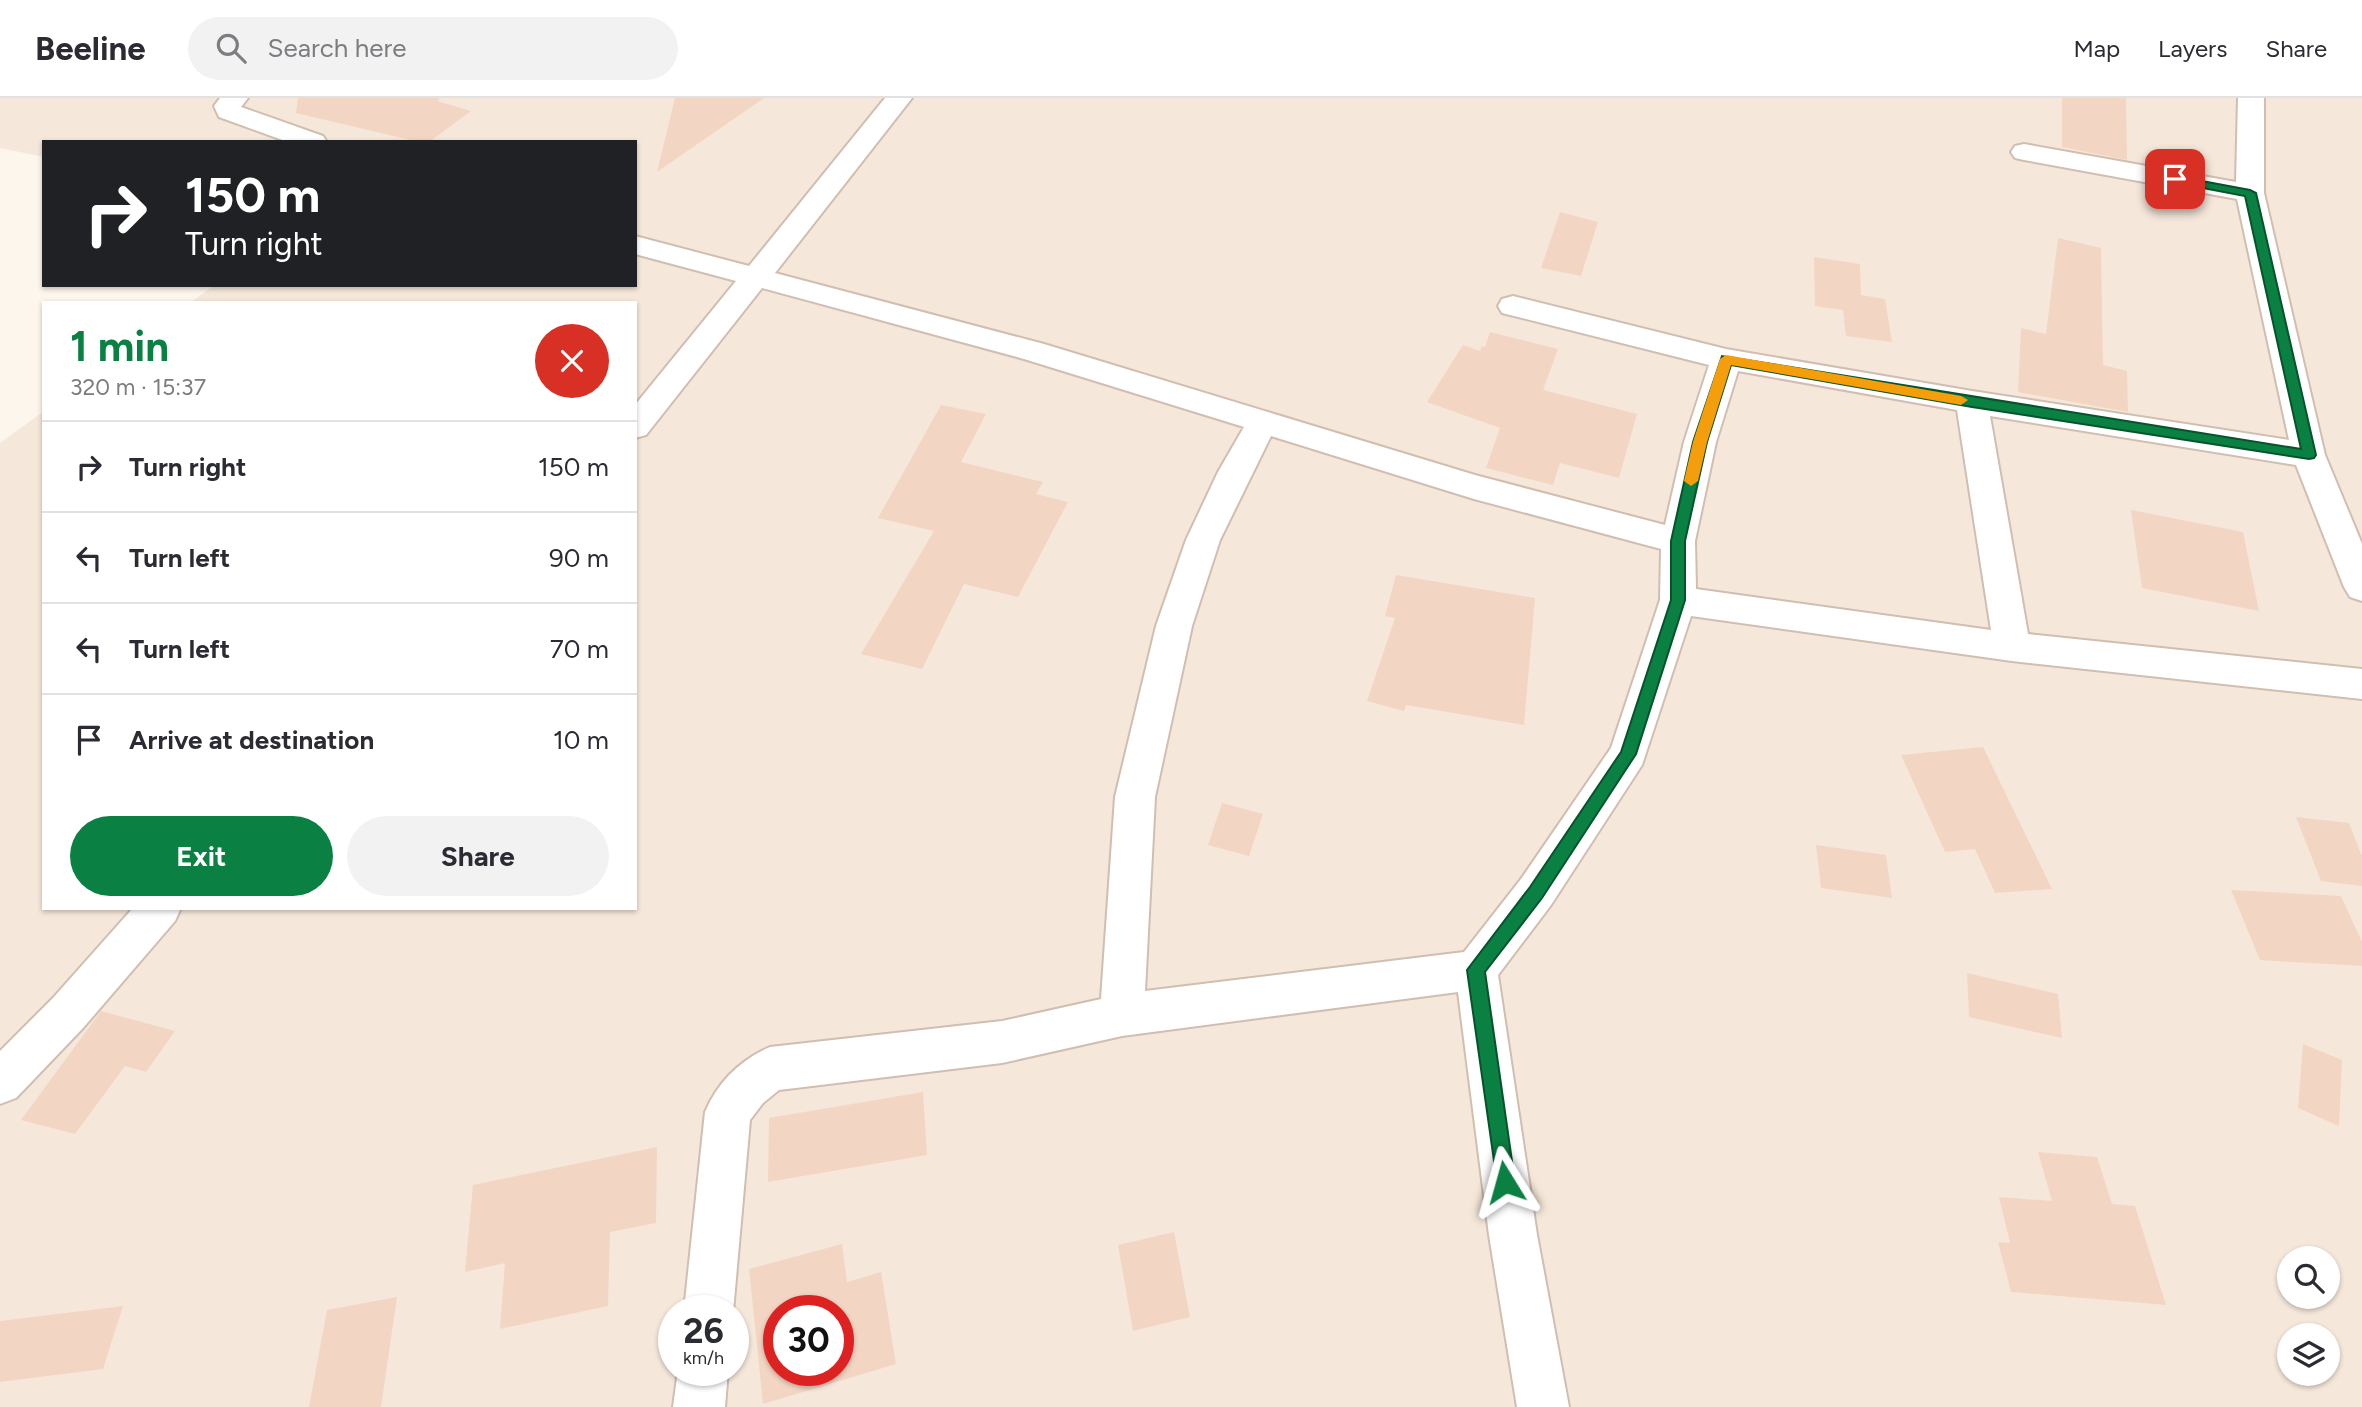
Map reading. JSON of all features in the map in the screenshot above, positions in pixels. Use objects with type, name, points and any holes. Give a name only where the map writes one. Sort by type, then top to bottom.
[{"type":"street","points":[[235,98],[227,106],[228,111],[308,140]]},
{"type":"street","points":[[637,424],[899,98]]},
{"type":"street","points":[[2251,98],[2250,193],[2309,455],[2362,587]]},
{"type":"street","points":[[2024,152],[2250,193]]},
{"type":"street","points":[[637,246],[1033,351],[1474,487],[1678,541]]},
{"type":"street","points":[[1513,306],[1726,359],[1972,402],[2309,455]]},
{"type":"street","points":[[711,1295],[728,1112],[747,1087],[770,1069],[1002,1041],[1122,1015],[1475,970],[1536,892],[1628,754],[1678,600],[1678,541],[1700,442],[1726,359]]},
{"type":"street","points":[[1972,402],[2012,647]]},
{"type":"street","points":[[1122,1015],[1135,797],[1174,626],[1203,540],[1235,472],[1263,422]]},
{"type":"street","points":[[1678,600],[2012,647],[2362,684]]},
{"type":"street","points":[[0,1082],[68,1013],[158,910]]},
{"type":"street","points":[[1475,970],[1513,1235],[1543,1407]]},
{"type":"street","points":[[699,1407],[701,1386]]},
{"type":"shaded area","points":[[0,98],[2362,98],[2362,1407],[0,1407],[0,443],[42,412],[42,910],[637,910],[637,301],[193,301],[211,287],[637,287],[637,140],[42,140],[42,157],[0,148]]},
{"type":"building","points":[[298,98],[440,98],[437,101],[471,111],[432,140],[411,140],[296,113]]},
{"type":"building","points":[[675,98],[764,98],[657,172]]},
{"type":"building","points":[[2062,98],[2126,98],[2127,160],[2062,147]]},
{"type":"building","points":[[1560,212],[1598,222],[1581,276],[1541,268]]},
{"type":"building","points":[[2058,238],[2101,248],[2103,365],[2127,371],[2128,412],[2018,392],[2021,328],[2046,334]]},
{"type":"building","points":[[1814,257],[1860,264],[1861,295],[1885,299],[1892,342],[1846,336],[1843,310],[1815,306]]},
{"type":"building","points":[[1490,332],[1558,349],[1543,390],[1637,414],[1619,478],[1560,463],[1553,485],[1486,468],[1500,428],[1427,402],[1463,345],[1480,351],[1482,346],[1485,347]]},
{"type":"building","points":[[941,405],[986,414],[961,462],[1043,482],[1036,494],[1068,502],[1018,597],[964,584],[922,669],[861,654],[934,531],[878,518]]},
{"type":"building","points":[[2131,510],[2243,532],[2259,611],[2142,588]]},
{"type":"building","points":[[1396,575],[1535,598],[1524,725],[1406,705],[1404,711],[1367,701],[1395,618],[1385,616]]},
{"type":"building","points":[[1983,747],[2052,889],[1995,893],[1975,849],[1945,852],[1901,755]]},
{"type":"building","points":[[1222,803],[1263,814],[1249,856],[1208,845]]},
{"type":"building","points":[[2296,817],[2349,823],[2362,856],[2362,886],[2321,881]]},
{"type":"building","points":[[1816,845],[1886,855],[1892,898],[1821,888]]},
{"type":"building","points":[[2231,890],[2341,896],[2362,942],[2362,966],[2260,960]]},
{"type":"building","points":[[1967,973],[2058,994],[2062,1038],[1969,1017]]},
{"type":"building","points":[[101,1011],[175,1031],[146,1072],[125,1066],[75,1134],[21,1120]]},
{"type":"building","points":[[2303,1044],[2342,1060],[2339,1126],[2298,1108]]},
{"type":"building","points":[[923,1092],[927,1155],[768,1182],[769,1118]]},
{"type":"building","points":[[657,1147],[656,1223],[610,1232],[608,1306],[500,1329],[505,1263],[465,1272],[473,1185]]},
{"type":"building","points":[[2038,1152],[2097,1157],[2112,1204],[2135,1206],[2166,1305],[2011,1292],[1998,1242],[2010,1243],[1999,1197],[2052,1201]]},
{"type":"building","points":[[1174,1232],[1190,1317],[1133,1331],[1118,1245]]},
{"type":"building","points":[[842,1244],[847,1282],[881,1272],[896,1364],[854,1377],[854,1295],[763,1295],[763,1386],[823,1386],[763,1404],[749,1269]]},
{"type":"building","points":[[397,1297],[381,1407],[309,1407],[327,1310]]},
{"type":"building","points":[[123,1306],[103,1369],[0,1382],[0,1321]]},
{"type":"slow traffic","points":[[1691,481],[1700,442],[1726,359],[1961,400]]},
{"type":"route","points":[[1505,1182],[1475,970],[1536,892],[1628,754],[1678,600],[1678,541],[1700,442],[1726,359],[1972,402],[2309,455],[2250,193],[2175,179]]}]
